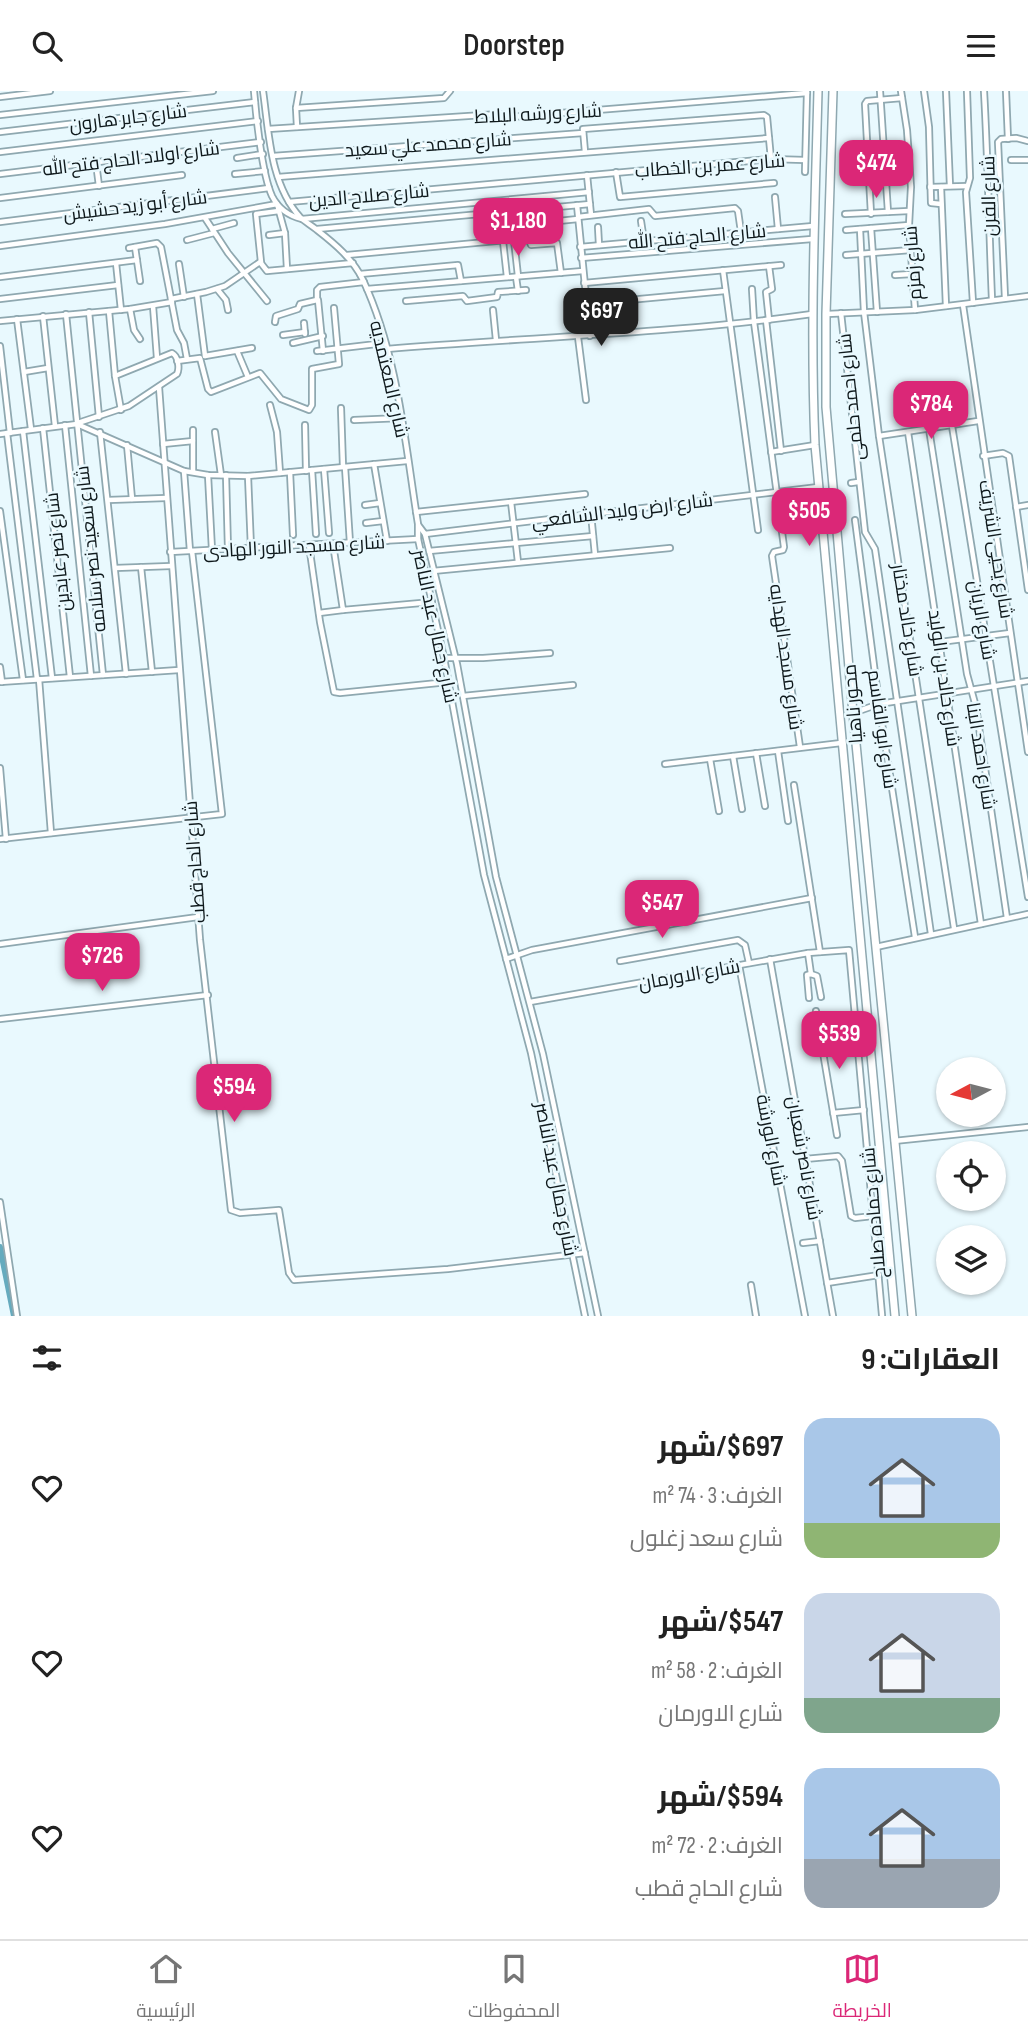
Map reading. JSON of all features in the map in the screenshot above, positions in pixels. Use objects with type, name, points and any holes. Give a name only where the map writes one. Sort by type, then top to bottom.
[{"type":"main road","name":"محور ناهيا","points":[[818,91],[812,239],[815,445],[895,1316]]},
{"type":"main road","name":"محور ناهيا","points":[[833,91],[825,314],[826,407],[875,948],[912,1316]]},
{"type":"main road","points":[[812,314],[825,314]]},
{"type":"main road","points":[[858,913],[872,912]]},
{"type":"street","points":[[0,97],[50,91]]},
{"type":"street","points":[[0,115],[212,91]]},
{"type":"street","points":[[254,91],[265,171],[285,233],[287,269]]},
{"type":"street","name":"شارع المعتمديه","points":[[263,91],[281,190],[302,219]]},
{"type":"street","points":[[297,127],[299,91]]},
{"type":"street","points":[[296,108],[444,98],[448,91]]},
{"type":"street","points":[[880,91],[888,212]]},
{"type":"street","name":"شارع زمزم","points":[[901,91],[911,187],[909,225],[915,310]]},
{"type":"street","points":[[924,91],[931,204],[941,204]]},
{"type":"street","points":[[946,91],[950,186]]},
{"type":"street","points":[[967,91],[970,179],[967,186],[973,303]]},
{"type":"street","name":"شارع الفرن","points":[[984,91],[990,181],[988,216],[992,300]]},
{"type":"street","points":[[1006,91],[1009,139]]},
{"type":"street","points":[[804,172],[807,92]]},
{"type":"street","name":"شارع ورشه البلاط","points":[[268,129],[499,114],[511,117],[807,92]]},
{"type":"street","points":[[871,214],[865,104],[867,101],[902,98]]},
{"type":"street","name":"شارع جابر هارون","points":[[0,132],[255,102]]},
{"type":"street","name":"شارع محمد علي سعيد","points":[[273,156],[764,115],[769,138]]},
{"type":"street","points":[[0,152],[258,121]]},
{"type":"street","points":[[583,131],[585,152]]},
{"type":"street","points":[[278,177],[769,138],[771,159]]},
{"type":"street","points":[[1005,298],[999,141],[1028,141]]},
{"type":"street","name":"شارع اولاد الحاج فتح الله","points":[[0,174],[261,142]]},
{"type":"street","points":[[237,158],[263,154]]},
{"type":"street","name":"شارع عمر بن الخطاب","points":[[615,172],[771,159],[805,160]]},
{"type":"street","points":[[1011,160],[1028,160]]},
{"type":"street","points":[[96,163],[99,186]]},
{"type":"street","points":[[235,174],[265,171]]},
{"type":"street","points":[[615,172],[619,197],[774,183]]},
{"type":"street","name":"شارع صلاح الدين","points":[[289,202],[615,172]]},
{"type":"street","points":[[587,174],[591,215]]},
{"type":"street","points":[[0,198],[182,175]]},
{"type":"street","points":[[930,187],[967,186]]},
{"type":"street","points":[[941,187],[946,306]]},
{"type":"street","name":"شارع أبو زيد حشيش","points":[[0,222],[269,188]]},
{"type":"street","points":[[302,219],[589,193]]},
{"type":"street","points":[[775,197],[778,229]]},
{"type":"street","points":[[0,246],[205,218],[277,204]]},
{"type":"street","name":"شارع المعتمديه","points":[[277,204],[288,214],[302,219],[316,229],[347,255],[364,282],[387,349],[418,524]]},
{"type":"street","points":[[316,229],[590,204]]},
{"type":"street","points":[[577,205],[590,337]]},
{"type":"street","points":[[529,224],[650,209],[655,216],[735,208],[738,211],[741,232]]},
{"type":"street","points":[[527,209],[531,245],[558,243],[561,273]]},
{"type":"street","points":[[279,211],[257,214],[261,262],[266,271],[353,263]]},
{"type":"street","points":[[845,214],[909,211]]},
{"type":"street","points":[[205,218],[267,301]]},
{"type":"street","points":[[641,221],[643,241]]},
{"type":"street","points":[[187,240],[234,223]]},
{"type":"street","points":[[846,230],[909,225]]},
{"type":"street","name":"شارع الحاج فتح الله","points":[[580,247],[813,226]]},
{"type":"street","points":[[598,227],[599,246]]},
{"type":"street","points":[[871,228],[877,312]]},
{"type":"street","name":"شارع خالد مختار","points":[[860,229],[864,312],[879,436],[954,928]]},
{"type":"street","points":[[269,235],[285,233]]},
{"type":"street","points":[[347,255],[530,239]]},
{"type":"street","points":[[581,258],[812,239]]},
{"type":"street","points":[[514,240],[518,291]]},
{"type":"street","points":[[503,241],[507,277]]},
{"type":"street","points":[[140,281],[132,248],[157,243],[160,245],[177,330],[184,343],[187,359]]},
{"type":"street","points":[[846,255],[911,250]]},
{"type":"street","points":[[0,277],[137,260]]},
{"type":"street","points":[[0,321],[153,306],[217,289],[261,262]]},
{"type":"street","points":[[116,263],[121,310]]},
{"type":"street","points":[[179,264],[184,297]]},
{"type":"street","points":[[360,274],[458,265],[461,281]]},
{"type":"street","points":[[584,283],[781,265]]},
{"type":"street","points":[[769,266],[772,289],[766,292],[781,451]]},
{"type":"street","points":[[723,270],[728,324],[758,530]]},
{"type":"street","points":[[367,289],[583,271]]},
{"type":"street","points":[[895,275],[912,274]]},
{"type":"street","points":[[364,282],[320,287],[317,290],[323,336],[320,351],[385,343]]},
{"type":"street","points":[[0,299],[118,285]]},
{"type":"street","points":[[217,289],[225,298],[228,310]]},
{"type":"street","name":"شارع مسجد الهدايه","points":[[752,289],[784,548],[774,552],[772,556],[800,747]]},
{"type":"street","points":[[406,301],[463,296],[467,301],[497,297],[498,292],[526,290]]},
{"type":"street","points":[[586,304],[725,291]]},
{"type":"street","points":[[197,295],[202,357],[208,389],[211,392],[261,373],[281,399],[309,410],[312,405],[312,369],[338,365],[334,309]]},
{"type":"street","points":[[825,314],[915,310],[1028,296]]},
{"type":"street","points":[[275,322],[276,316],[318,300]]},
{"type":"street","name":"شارع يحيى الشريف","points":[[963,305],[1028,753]]},
{"type":"street","points":[[153,306],[157,358]]},
{"type":"street","points":[[131,309],[134,330],[140,339]]},
{"type":"street","points":[[493,310],[496,340]]},
{"type":"street","points":[[109,311],[121,410]]},
{"type":"street","points":[[89,312],[99,417]]},
{"type":"street","name":"شارع احمد حلمى","points":[[841,313],[865,532],[872,541],[931,934]]},
{"type":"street","name":"شارع سعيد نصر سلامه","points":[[66,314],[103,675]]},
{"type":"street","points":[[387,349],[496,340],[590,337],[812,314]]},
{"type":"street","points":[[43,316],[55,426]]},
{"type":"street","points":[[17,319],[31,429]]},
{"type":"street","points":[[304,323],[305,335]]},
{"type":"street","points":[[283,335],[323,336]]},
{"type":"street","points":[[293,342],[305,335]]},
{"type":"street","points":[[578,337],[586,400]]},
{"type":"street","points":[[0,347],[3,433],[38,679],[51,833]]},
{"type":"street","points":[[177,361],[252,348]]},
{"type":"street","points":[[237,351],[248,377]]},
{"type":"street","points":[[3,433],[77,424],[121,410],[178,373],[177,361],[172,353],[115,376]]},
{"type":"street","points":[[24,372],[48,368]]},
{"type":"street","name":"شارع الحاج قطب","points":[[159,387],[198,917],[229,1207],[240,1213],[275,1209],[281,1213],[289,1273],[294,1280],[448,1269],[573,1254]]},
{"type":"street","points":[[270,405],[277,432],[281,473]]},
{"type":"street","points":[[341,408],[350,543]]},
{"type":"street","points":[[354,421],[401,418]]},
{"type":"street","points":[[879,436],[978,421]]},
{"type":"street","points":[[77,424],[184,471],[208,474],[248,476],[408,461]]},
{"type":"street","points":[[65,425],[91,676]]},
{"type":"street","points":[[305,425],[306,471]]},
{"type":"street","name":"شارع الريان","points":[[952,426],[1028,898]]},
{"type":"street","name":"شارع نصر عابدين","points":[[43,428],[70,677]]},
{"type":"street","name":"شارع احمد البنا","points":[[929,429],[961,640],[976,707],[1007,918]]},
{"type":"street","points":[[193,430],[193,472]]},
{"type":"street","points":[[23,431],[52,678]]},
{"type":"street","points":[[100,432],[126,674]]},
{"type":"street","points":[[215,432],[224,475],[228,549]]},
{"type":"street","name":"شارع خالد بن الوليد","points":[[908,432],[981,924]]},
{"type":"street","points":[[163,444],[193,441]]},
{"type":"street","points":[[127,445],[132,499]]},
{"type":"street","points":[[771,452],[815,445]]},
{"type":"street","points":[[984,456],[1003,453],[1008,455],[1028,590]]},
{"type":"street","points":[[374,464],[387,541]]},
{"type":"street","points":[[324,469],[329,533]]},
{"type":"street","points":[[312,470],[316,534]]},
{"type":"street","points":[[0,768],[3,839],[218,815],[223,812],[191,551],[184,471]]},
{"type":"street","points":[[290,472],[293,535]]},
{"type":"street","points":[[208,474],[212,550]]},
{"type":"street","points":[[248,476],[251,548]]},
{"type":"street","points":[[851,483],[858,481]]},
{"type":"street","name":"شارع ارض وليد الشافعي","points":[[425,534],[818,487]]},
{"type":"street","points":[[416,512],[585,494]]},
{"type":"street","points":[[108,500],[167,498]]},
{"type":"street","points":[[511,502],[518,562]]},
{"type":"street","points":[[365,505],[380,503]]},
{"type":"street","points":[[1016,507],[1028,505]]},
{"type":"street","points":[[0,511],[23,680]]},
{"type":"street","points":[[591,514],[595,555]]},
{"type":"street","points":[[781,524],[821,519]]},
{"type":"street","name":"شارع ابو القاسم","points":[[855,520],[879,704],[915,937]]},
{"type":"street","points":[[366,523],[383,521]]},
{"type":"street","name":"شارع جمال عبد الناصر","points":[[418,524],[425,534],[455,657],[496,877],[530,1002],[558,1123],[597,1316]]},
{"type":"street","name":"شارع جمال عبد الناصر","points":[[418,524],[418,539],[444,658],[484,875],[531,1053],[585,1316]]},
{"type":"street","points":[[429,551],[593,536]]},
{"type":"street","name":"شارع مسجد النور الهادى","points":[[170,552],[418,539]]},
{"type":"street","points":[[333,544],[344,610]]},
{"type":"street","points":[[309,545],[334,692],[448,681]]},
{"type":"street","points":[[433,571],[670,548]]},
{"type":"street","points":[[115,568],[172,566]]},
{"type":"street","points":[[141,567],[152,672]]},
{"type":"street","points":[[319,613],[432,602]]},
{"type":"street","points":[[940,642],[1010,633]]},
{"type":"street","points":[[444,658],[550,653]]},
{"type":"street","points":[[0,667],[1,682],[179,670]]},
{"type":"street","points":[[853,713],[879,704],[1028,681]]},
{"type":"street","points":[[463,696],[573,685]]},
{"type":"street","points":[[665,765],[841,743]]},
{"type":"street","points":[[778,751],[788,821]]},
{"type":"street","points":[[756,753],[765,806]]},
{"type":"street","points":[[733,756],[742,809]]},
{"type":"street","points":[[710,759],[719,811]]},
{"type":"street","points":[[794,785],[820,952]]},
{"type":"street","points":[[506,959],[532,950],[812,898]]},
{"type":"street","points":[[875,948],[954,928],[1028,914]]},
{"type":"street","points":[[0,944],[198,917]]},
{"type":"street","points":[[620,961],[738,940],[745,945],[749,963]]},
{"type":"street","name":"شارع الاورمان","points":[[530,1002],[770,959],[849,950]]},
{"type":"street","name":"شارع حماده صلاح","points":[[849,950],[882,1315]]},
{"type":"street","points":[[808,953],[811,974]]},
{"type":"street","name":"شارع ناصر شعبان","points":[[770,959],[833,1316]]},
{"type":"street","name":"شارع الورشة","points":[[740,965],[805,1316]]},
{"type":"street","points":[[809,998],[806,978],[811,974],[817,976],[821,997]]},
{"type":"street","points":[[0,1019],[208,995]]},
{"type":"street","points":[[816,1011],[837,1135]]},
{"type":"street","points":[[833,1113],[864,1110]]},
{"type":"street","points":[[894,1141],[1028,1127]]},
{"type":"street","points":[[805,1159],[838,1156],[842,1161],[851,1216],[873,1216]]},
{"type":"street","points":[[0,1202],[3,1246],[17,1316]]},
{"type":"street","points":[[803,1243],[820,1241]]},
{"type":"street","points":[[573,1254],[584,1253]]},
{"type":"street","points":[[827,1283],[879,1275]]},
{"type":"street","points":[[751,1285],[756,1316]]},
{"type":"waterway","points":[[0,1247],[14,1316]]}]
